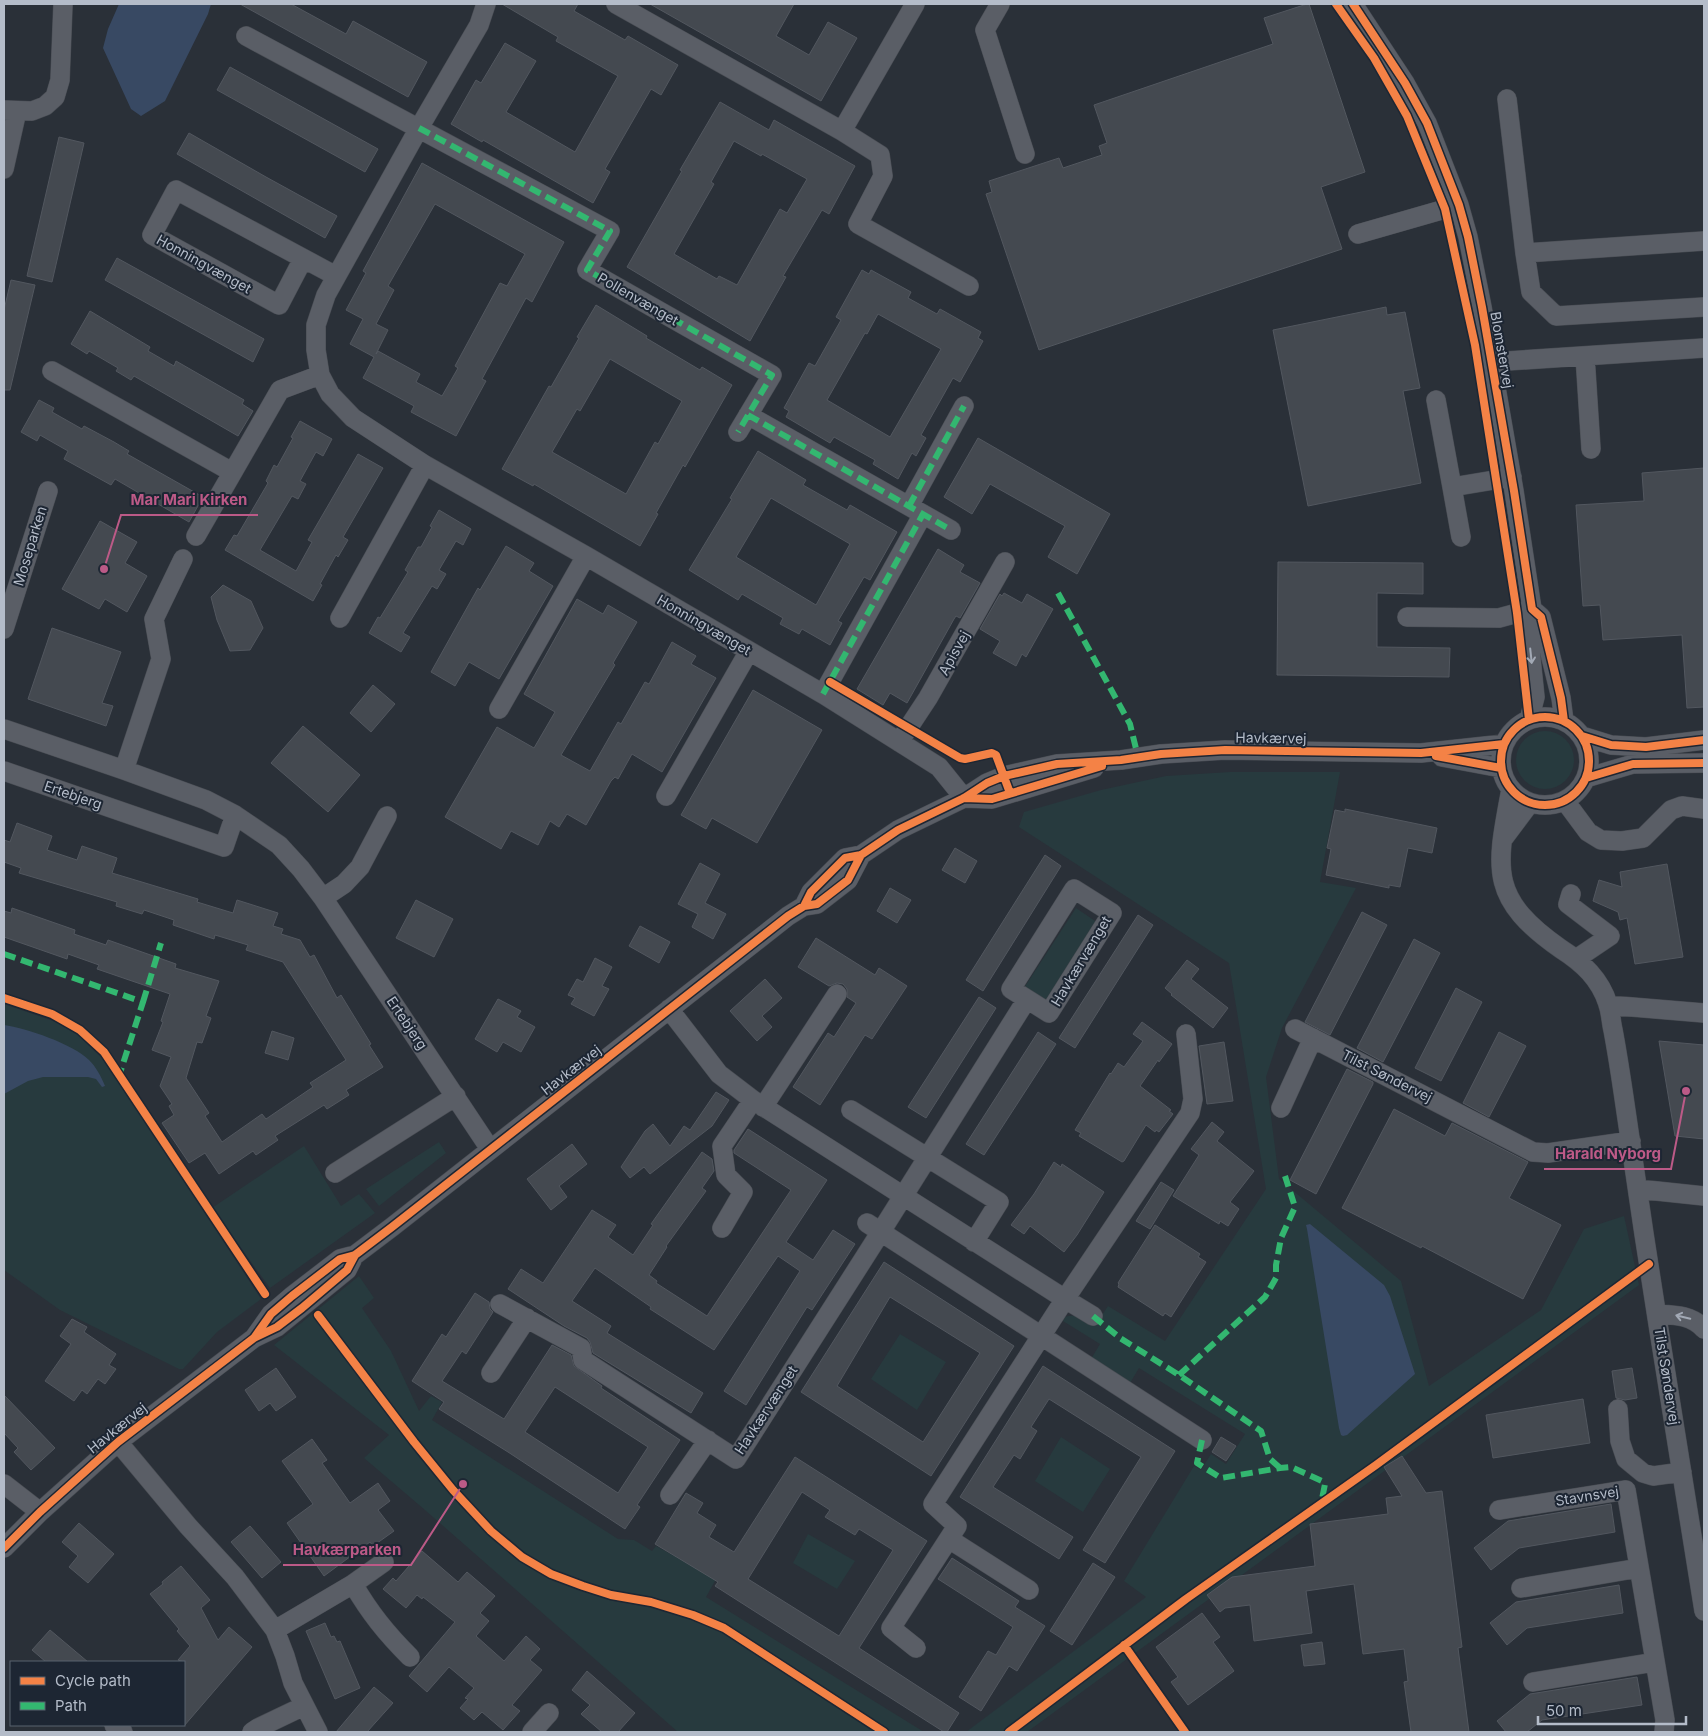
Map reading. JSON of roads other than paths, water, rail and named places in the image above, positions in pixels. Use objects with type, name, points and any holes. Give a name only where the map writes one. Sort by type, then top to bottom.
[{"type":"street","points":[[4,169],[10,111],[32,111],[45,106],[55,97],[60,80],[63,4]]},
{"type":"street","name":"Honningvænget","points":[[486,4],[482,20],[419,128],[326,295],[316,325],[316,350],[320,375],[330,394],[353,418],[425,465],[823,694],[939,767],[964,798]]},
{"type":"street","points":[[616,4],[842,131],[880,155],[883,176],[858,224],[969,286]]},
{"type":"street","points":[[842,131],[915,4]]},
{"type":"street","points":[[1000,4],[985,30],[1024,154]]},
{"type":"street","name":"Blomstervej","points":[[1353,4],[1405,83],[1426,123],[1459,205],[1468,237],[1512,477],[1532,609],[1527,620],[1535,697],[1529,720]]},
{"type":"street","points":[[246,36],[419,128]]},
{"type":"street","points":[[1507,98],[1531,292],[1556,316],[1704,307]]},
{"type":"street","name":"Pollenvænget","points":[[419,128],[610,231],[587,270],[772,375],[738,432]]},
{"type":"street","name":"Honningvænget","points":[[303,259],[279,305],[152,235],[176,190],[336,276]]},
{"type":"street","points":[[1358,234],[1459,205]]},
{"type":"street","points":[[1525,253],[1704,241]]},
{"type":"street","name":"Blomstervej","points":[[1492,362],[1704,348]]},
{"type":"street","points":[[1585,356],[1591,449]]},
{"type":"street","points":[[52,371],[232,472]]},
{"type":"street","points":[[196,536],[280,390],[320,375]]},
{"type":"street","points":[[1436,400],[1461,537]]},
{"type":"street","points":[[823,694],[916,510],[964,406]]},
{"type":"street","points":[[748,415],[951,530]]},
{"type":"street","points":[[340,618],[425,465]]},
{"type":"street","points":[[1452,487],[1512,477]]},
{"type":"street","name":"Moseparken","points":[[4,629],[48,491]]},
{"type":"street","points":[[499,708],[586,556]]},
{"type":"street","points":[[124,770],[161,659],[154,619],[183,559]]},
{"type":"street","name":"Apisvej","points":[[899,742],[928,698],[1005,562]]},
{"type":"street","points":[[1407,617],[1498,618],[1532,609]]},
{"type":"street","name":"Blomstervej","points":[[1532,609],[1541,617],[1561,698],[1564,721]]},
{"type":"street","points":[[666,796],[749,651]]},
{"type":"street","points":[[1540,717],[1552,717],[1564,721],[1574,727],[1582,736],[1589,756],[1586,778],[1581,787],[1565,801],[1554,805],[1542,806],[1530,803],[1520,798],[1504,779],[1501,768],[1501,756],[1504,744],[1518,726],[1529,720],[1540,717]]},
{"type":"street","name":"Ertebjerg","points":[[4,730],[206,800],[235,815],[279,845],[301,869],[323,898],[490,1148]]},
{"type":"street","points":[[1582,736],[1611,745],[1646,747],[1704,740]]},
{"type":"street","name":"Havkærvej","points":[[4,1548],[40,1512],[118,1442],[254,1338],[271,1314],[292,1296],[340,1259],[355,1255],[490,1148],[804,906],[811,892],[845,858],[861,855],[898,830],[964,798],[987,782],[1057,764],[1224,750],[1421,753],[1504,744]]},
{"type":"street","name":"Havkærvej","points":[[1421,753],[1501,768]]},
{"type":"street","points":[[1586,778],[1633,764],[1704,764]]},
{"type":"street","name":"Ertebjerg","points":[[4,771],[224,847],[235,815]]},
{"type":"street","name":"Tilst Søndervej","points":[[1511,789],[1501,842],[1500,868],[1504,886],[1512,904],[1535,929],[1590,971],[1597,980],[1608,1005],[1620,1068],[1704,1611]]},
{"type":"street","points":[[1565,801],[1588,832],[1601,840],[1622,841],[1643,838],[1671,810],[1682,806],[1704,809]]},
{"type":"street","points":[[1501,842],[1530,803]]},
{"type":"street","points":[[323,898],[344,884],[360,867],[387,816]]},
{"type":"street","name":"Havkærvænget","points":[[1074,889],[1112,913],[1049,1013],[1027,999],[1011,989],[1074,889]]},
{"type":"street","points":[[1572,894],[1568,904],[1610,936],[1576,959]]},
{"type":"street","points":[[722,1228],[743,1192],[726,1175],[722,1146],[758,1103],[837,994]]},
{"type":"street","name":"Havkærvænget","points":[[500,1304],[581,1348],[583,1360],[736,1458],[874,1228],[903,1197],[1027,999]]},
{"type":"street","points":[[1608,1005],[1704,1013]]},
{"type":"street","points":[[669,1009],[719,1074],[758,1103],[903,1197],[1093,1316]]},
{"type":"street","name":"Tilst Søndervej","points":[[1296,1029],[1533,1152],[1548,1153],[1631,1141]]},
{"type":"street","points":[[916,1648],[890,1628],[957,1526],[933,1504],[1065,1299],[1190,1113],[1193,1099],[1186,1034]]},
{"type":"street","points":[[1281,1108],[1314,1038]]},
{"type":"street","points":[[335,1174],[456,1096]]},
{"type":"street","points":[[851,1110],[999,1202],[974,1242]]},
{"type":"street","points":[[1638,1189],[1704,1196]]},
{"type":"street","points":[[874,1228],[1202,1440]]},
{"type":"street","points":[[1657,1314],[1683,1316],[1699,1322],[1704,1329]]},
{"type":"street","points":[[491,1373],[527,1318]]},
{"type":"street","points":[[1618,1410],[1620,1441],[1626,1459],[1648,1475],[1654,1476],[1682,1472]]},
{"type":"street","points":[[670,1495],[708,1440]]},
{"type":"street","points":[[118,1442],[188,1526],[235,1577],[275,1630],[293,1683],[318,1732]]},
{"type":"street","points":[[4,1484],[40,1512]]},
{"type":"street","name":"Stavnsvej","points":[[1499,1510],[1626,1490],[1665,1720],[1664,1732]]},
{"type":"street","points":[[949,1539],[1029,1590]]},
{"type":"street","points":[[275,1630],[353,1584],[384,1562]]},
{"type":"street","points":[[1521,1588],[1639,1568]]},
{"type":"street","points":[[353,1584],[368,1611],[386,1633],[410,1657]]},
{"type":"street","points":[[1533,1682],[1655,1662]]},
{"type":"street","points":[[252,1732],[304,1706]]},
{"type":"water","points":[[119,4],[211,4],[208,14],[165,101],[141,116],[131,109],[103,48],[108,29]]},
{"type":"water","points":[[4,1025],[36,1033],[82,1054],[92,1063],[105,1086],[102,1087],[96,1079],[88,1077],[43,1077],[28,1081],[4,1094]]},
{"type":"water","points":[[1310,1224],[1384,1285],[1390,1296],[1415,1374],[1347,1435],[1343,1436],[1339,1428],[1306,1225]]},
{"type":"place","name":"Mar Mari Kirken","points":[[104,569]]},
{"type":"place","name":"Harald Nyborg","points":[[1686,1091]]},
{"type":"place","name":"Havkærparken","points":[[463,1484]]}]
